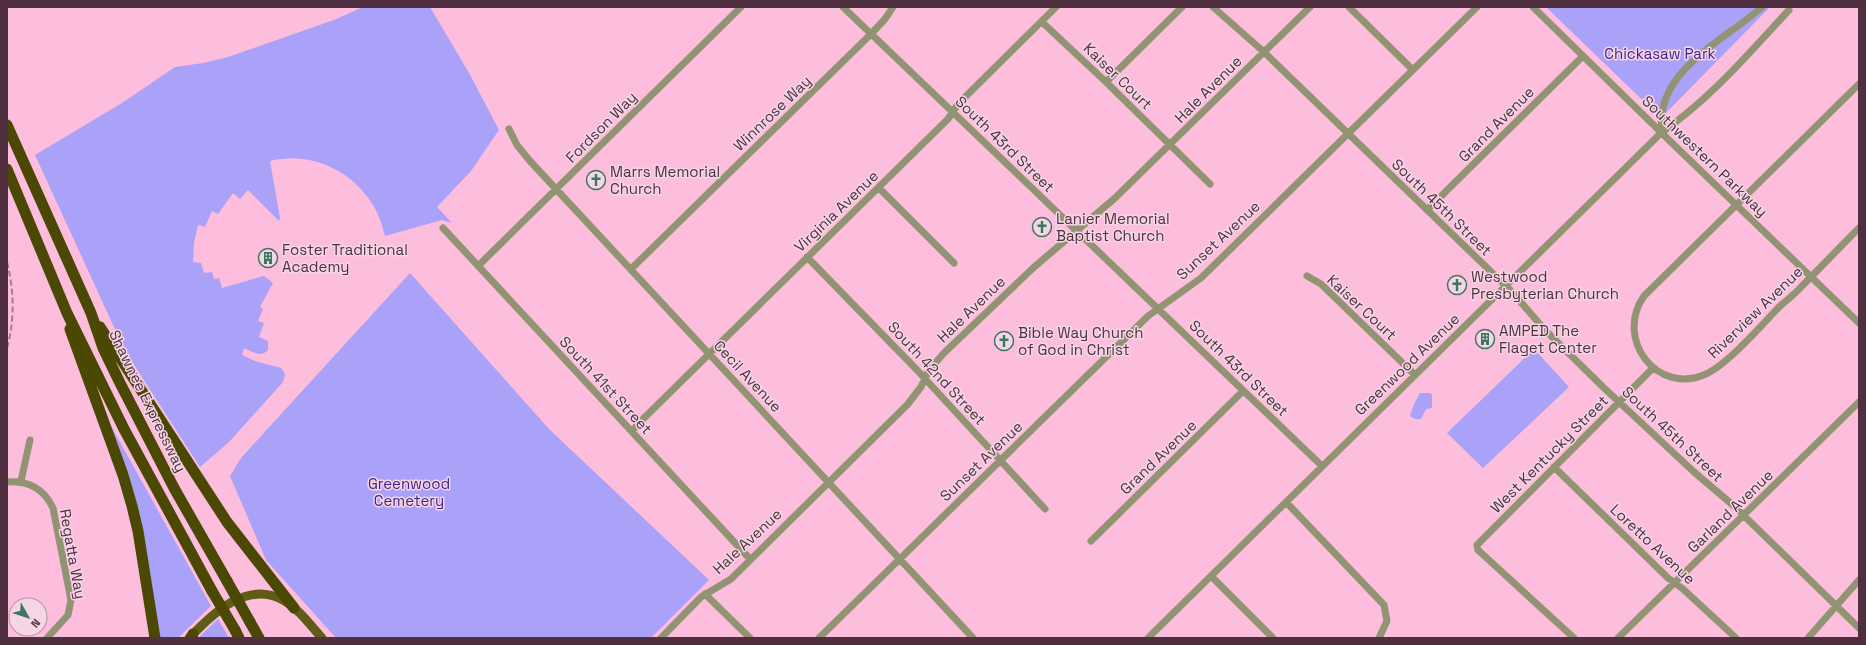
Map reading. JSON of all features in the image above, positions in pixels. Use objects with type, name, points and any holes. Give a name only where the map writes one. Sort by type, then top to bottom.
[{"type":"highway","name":"Shawnee Expressway","points":[[7,125],[91,313],[103,348],[120,383],[174,488],[259,638]]},
{"type":"highway","points":[[7,169],[67,313],[124,429],[237,634]]},
{"type":"highway","points":[[67,313],[71,335],[123,475],[132,506],[138,531],[155,638]]},
{"type":"highway","points":[[91,313],[227,522],[294,608]]},
{"type":"main road","points":[[191,637],[211,617],[229,603],[243,596],[254,594],[271,595],[284,600],[294,608],[322,638]]},
{"type":"street","name":"Fordson Way","points":[[478,266],[741,7]]},
{"type":"street","name":"South 43rd Street","points":[[843,7],[1322,466]]},
{"type":"street","name":"Winnrose Way","points":[[631,269],[871,34],[885,19],[893,7]]},
{"type":"street","name":"Virginia Avenue","points":[[632,431],[948,119],[958,104],[1056,7]]},
{"type":"street","points":[[1106,82],[1182,7]]},
{"type":"street","name":"South 45th Street","points":[[1213,7],[1264,52],[1506,286],[1545,330],[1619,402],[1743,516],[1859,628]]},
{"type":"street","name":"Hale Avenue","points":[[661,638],[705,594],[731,579],[907,405],[918,391],[937,361],[954,344],[1033,268],[1115,198],[1310,7]]},
{"type":"street","points":[[1349,7],[1413,70]]},
{"type":"street","name":"Sunset Avenue","points":[[819,638],[1148,316],[1201,278],[1477,7]]},
{"type":"street","name":"Southwestern Parkway","points":[[1533,7],[1859,323]]},
{"type":"street","points":[[1662,132],[1660,119],[1664,103],[1670,88],[1677,78],[1702,53],[1762,7]]},
{"type":"street","name":"Greenwood Avenue","points":[[1148,638],[1662,132],[1680,120],[1718,83],[1789,10]]},
{"type":"street","name":"Kaiser Court","points":[[1042,22],[1106,82],[1210,184]]},
{"type":"street","name":"Grand Avenue","points":[[1427,210],[1583,56]]},
{"type":"street","points":[[1653,368],[1642,357],[1635,336],[1634,325],[1637,308],[1644,296],[1859,84]]},
{"type":"street","name":"Cecil Avenue","points":[[509,129],[516,145],[829,481],[972,638]]},
{"type":"street","points":[[878,188],[954,263]]},
{"type":"street","name":"South 41st Street","points":[[443,228],[750,559]]},
{"type":"street","name":"Riverview Avenue","points":[[1653,368],[1675,377],[1682,378],[1697,377],[1711,372],[1726,360],[1859,228]]},
{"type":"street","name":"South 42nd Street","points":[[807,257],[925,379],[1045,509]]},
{"type":"street","name":"Kaiser Court","points":[[1307,276],[1321,284],[1415,375]]},
{"type":"street","name":"West Kentucky Street","points":[[1574,638],[1478,550],[1477,545],[1653,368]]},
{"type":"street","name":"Grand Avenue","points":[[1091,541],[1243,391]]},
{"type":"street","name":"Garland Avenue","points":[[1618,638],[1859,402]]},
{"type":"street","points":[[7,482],[21,481],[30,440]]},
{"type":"street","name":"Loretto Avenue","points":[[1554,467],[1675,583],[1736,638]]},
{"type":"street","name":"Regatta Way","points":[[21,481],[41,492],[53,508],[70,592],[70,610],[68,616],[47,638]]},
{"type":"street","points":[[1286,502],[1384,604],[1388,615],[1385,628],[1379,638]]},
{"type":"street","points":[[1211,576],[1273,638]]},
{"type":"street","points":[[1808,638],[1859,580]]},
{"type":"street","points":[[705,594],[750,638]]},
{"type":"green space","points":[[363,7],[430,7],[469,73],[499,130],[471,171],[437,207],[452,223],[442,220],[385,236],[380,218],[373,206],[362,190],[352,180],[327,165],[299,159],[284,159],[270,161],[280,218],[279,221],[248,190],[240,199],[233,193],[218,214],[212,211],[205,227],[198,225],[194,243],[193,262],[201,263],[204,273],[212,272],[214,279],[219,278],[222,288],[264,276],[273,283],[260,307],[263,309],[258,321],[264,323],[259,337],[268,341],[268,350],[263,354],[260,354],[244,348],[242,355],[255,361],[281,368],[285,374],[283,382],[229,442],[200,467],[125,351],[35,155],[122,103],[175,67],[203,63],[228,57],[334,20]]},
{"type":"green space","name":"Chickasaw Park","points":[[1546,7],[1770,7],[1661,118]]},
{"type":"green space","name":"Greenwood Cemetery","points":[[410,273],[549,429],[709,580],[651,638],[336,638],[266,560],[230,476],[241,458]]},
{"type":"green space","points":[[1534,349],[1569,387],[1483,468],[1447,433]]},
{"type":"green space","points":[[1420,393],[1430,393],[1432,395],[1432,407],[1426,409],[1421,419],[1415,419],[1410,416]]},
{"type":"green space","points":[[106,417],[211,606],[178,638],[158,638]]},
{"type":"green space","points":[[218,619],[229,638],[199,638],[201,635]]},
{"type":"railway","points":[[7,262],[13,305],[10,337],[7,348]]},
{"type":"place","name":"Marrs Memorial Church","points":[[596,180]]},
{"type":"place","name":"Lanier Memorial Baptist Church","points":[[1042,227]]},
{"type":"place","name":"Foster Traditional Academy","points":[[268,258]]},
{"type":"place","name":"Westwood Presbyterian Church","points":[[1457,285]]},
{"type":"place","name":"AMPED The Flaget Center","points":[[1485,339]]},
{"type":"place","name":"Bible Way Church of God in Christ","points":[[1004,341]]}]
